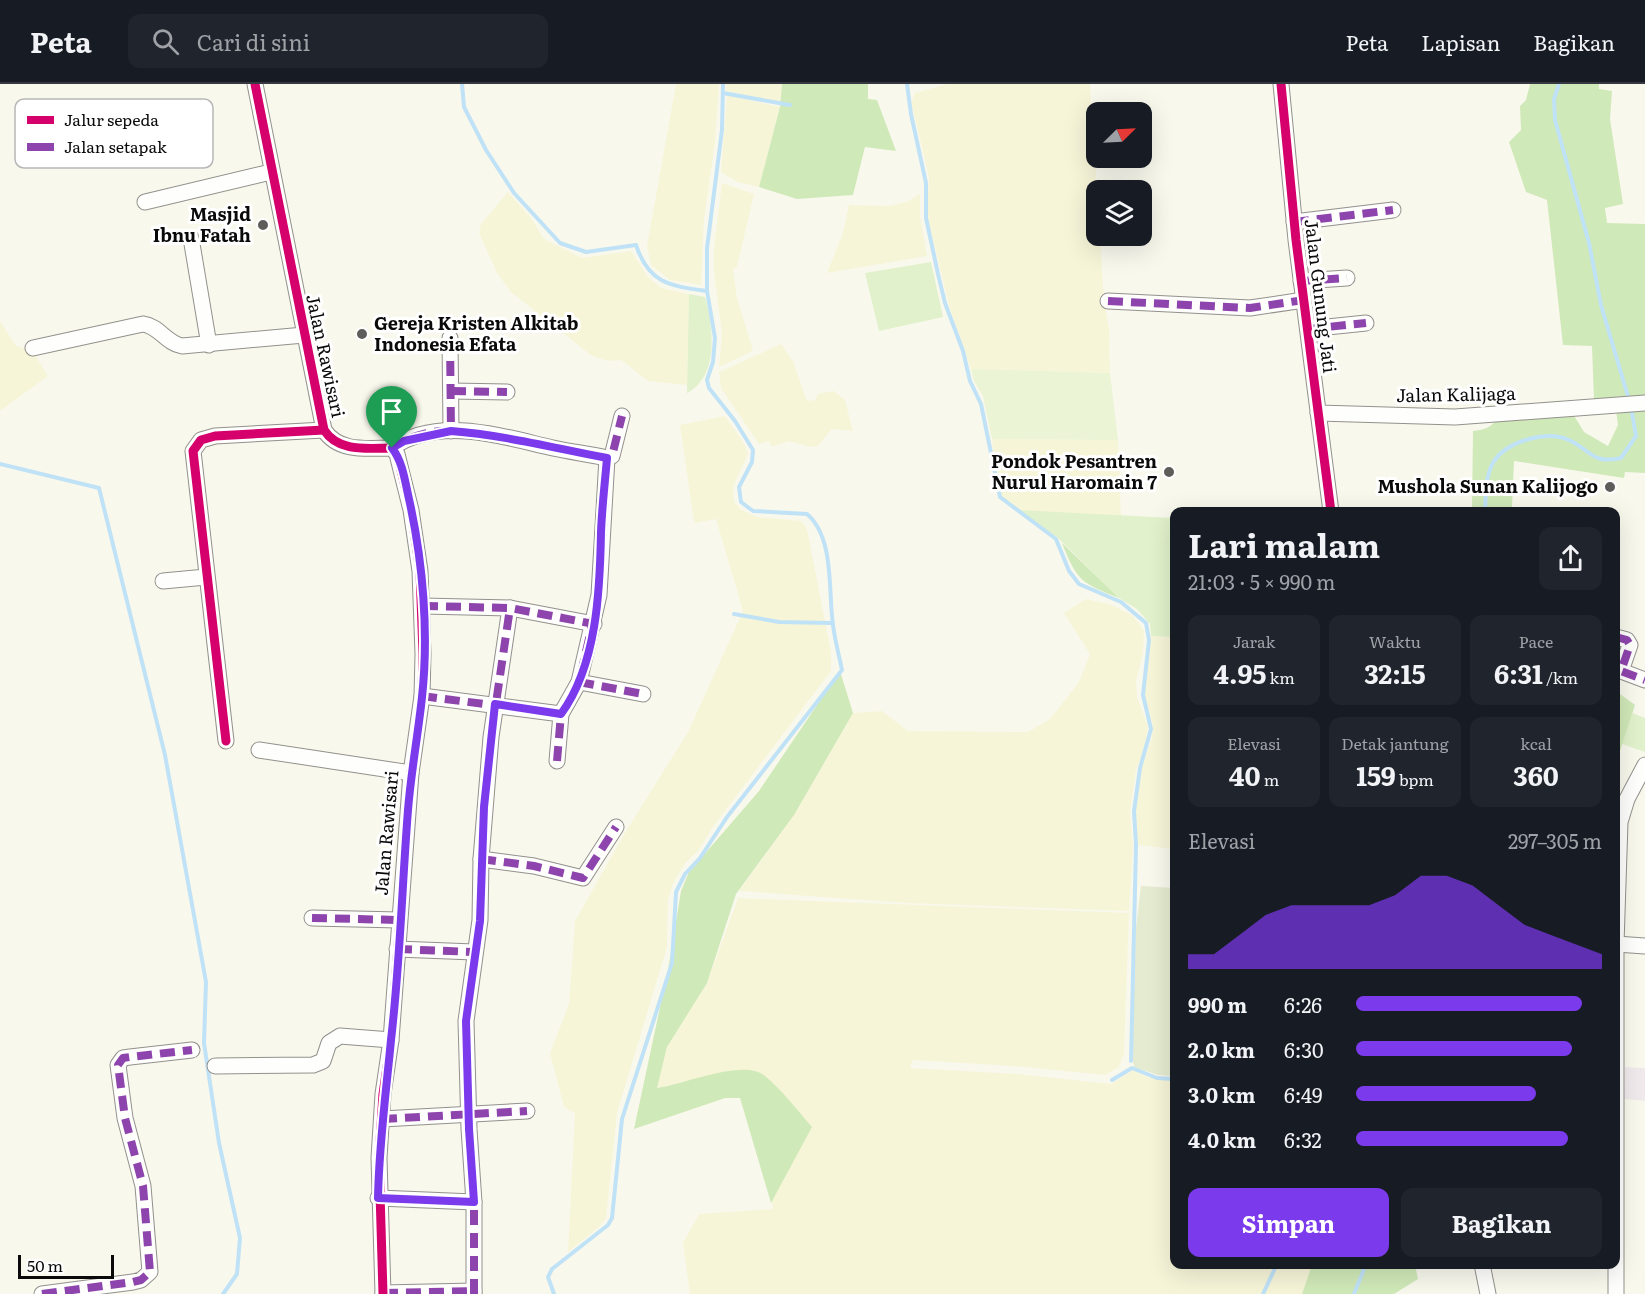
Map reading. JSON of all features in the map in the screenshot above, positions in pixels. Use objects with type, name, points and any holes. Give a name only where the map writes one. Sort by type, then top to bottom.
[{"type":"street","name":"Jalan Rawisari","points":[[255,84],[324,430],[329,438],[343,446],[392,448],[400,462],[411,510],[423,606],[422,696],[411,773],[392,1040],[381,1119],[378,1198],[383,1294]]},
{"type":"street","name":"Jalan Gunung Jati","points":[[1281,84],[1294,222],[1330,507]]},
{"type":"street","points":[[145,202],[271,172]]},
{"type":"street","points":[[1294,222],[1393,210]]},
{"type":"street","points":[[191,238],[209,345]]},
{"type":"street","points":[[1301,281],[1347,278]]},
{"type":"street","points":[[1108,301],[1250,308],[1304,300]]},
{"type":"street","points":[[1308,329],[1366,323]]},
{"type":"street","points":[[33,348],[143,324],[152,325],[175,345],[209,345],[304,335]]},
{"type":"street","points":[[450,338],[451,431]]},
{"type":"street","points":[[451,391],[507,392]]},
{"type":"street","name":"Jalan Kalijaga","points":[[1318,413],[1455,417],[1645,403]]},
{"type":"street","points":[[392,448],[404,441],[451,431],[513,437],[607,458],[612,456],[622,416]]},
{"type":"street","points":[[226,741],[193,452],[196,444],[201,440],[215,436],[324,430]]},
{"type":"street","points":[[557,761],[561,714],[579,682],[594,624],[600,586],[607,458]]},
{"type":"street","points":[[163,581],[206,577]]},
{"type":"street","points":[[423,606],[510,608],[594,624]]},
{"type":"street","points":[[383,1294],[474,1292],[474,1202],[468,1116],[466,1021],[480,921],[481,859],[495,704],[510,608]]},
{"type":"street","points":[[1620,638],[1627,640],[1630,645],[1621,671],[1645,680]]},
{"type":"street","points":[[579,682],[643,694]]},
{"type":"street","points":[[422,696],[561,714]]},
{"type":"street","points":[[259,750],[411,773]]},
{"type":"street","points":[[1620,822],[1627,799],[1645,765]]},
{"type":"street","points":[[481,859],[534,866],[584,878],[616,827]]},
{"type":"street","points":[[312,918],[399,920]]},
{"type":"street","points":[[1620,944],[1645,946]]},
{"type":"street","points":[[397,949],[474,952]]},
{"type":"street","points":[[215,1066],[313,1065],[323,1061],[329,1043],[340,1036],[392,1040]]},
{"type":"street","points":[[42,1294],[133,1282],[150,1272],[143,1186],[125,1118],[118,1065],[123,1058],[192,1050]]},
{"type":"street","points":[[381,1119],[527,1111]]},
{"type":"street","points":[[378,1198],[474,1202]]},
{"type":"street","points":[[1483,1269],[1488,1294]]},
{"type":"street","points":[[1616,1269],[1616,1294]]},
{"type":"shaded area","points":[[676,84],[719,84],[715,142],[704,220],[701,285],[670,280],[651,265],[647,246]]},
{"type":"shaded area","points":[[726,84],[782,84],[780,102],[726,91]]},
{"type":"shaded area","points":[[947,84],[1090,84],[1091,102],[1086,102],[1086,168],[1096,168],[1096,180],[1086,180],[1086,246],[1101,246],[1104,302],[1109,328],[1110,373],[971,369],[950,309],[927,215],[929,177],[911,102],[915,93]]},
{"type":"shaded area","points":[[727,95],[780,107],[759,187],[737,182],[721,172]]},
{"type":"shaded area","points":[[722,183],[754,194],[737,267],[733,269],[737,298],[753,351],[719,367],[722,334],[714,273],[714,247]]},
{"type":"shaded area","points":[[508,192],[531,218],[544,239],[582,258],[631,251],[648,277],[661,288],[689,294],[687,385],[648,381],[621,360],[608,361],[592,356],[511,292],[497,273],[479,233],[481,224]]},
{"type":"shaded area","points":[[920,194],[920,216],[927,256],[827,273],[843,233],[849,205],[889,206],[907,202]]},
{"type":"shaded area","points":[[0,321],[16,346],[32,350],[48,376],[0,411]]},
{"type":"shaded area","points":[[781,344],[793,361],[807,401],[815,400],[818,394],[834,391],[845,400],[853,431],[832,429],[818,446],[810,447],[789,441],[772,447],[769,441],[759,444],[721,388],[719,372]]},
{"type":"shaded area","points":[[725,416],[744,443],[748,454],[733,487],[734,501],[740,509],[757,517],[801,521],[807,529],[831,652],[831,671],[715,824],[699,850],[685,863],[673,884],[668,900],[667,947],[617,1113],[606,1218],[599,1227],[568,1252],[575,1113],[564,1107],[550,1053],[569,1004],[575,921],[626,831],[688,732],[743,611],[716,519],[694,523],[680,425]]},
{"type":"shaded area","points":[[992,439],[1118,440],[1121,517],[1018,510],[1002,498],[996,479]]},
{"type":"shaded area","points":[[1086,599],[1112,605],[1133,616],[1144,631],[1143,652],[1136,682],[1137,697],[1148,726],[1145,748],[1136,770],[1130,813],[1133,845],[1129,911],[907,903],[739,891],[794,815],[853,713],[882,711],[908,731],[1028,732],[1050,719],[1079,682],[1090,654],[1064,613]]},
{"type":"shaded area","points":[[1151,636],[1170,637],[1170,849],[1138,845],[1134,812],[1140,771],[1152,738],[1153,726],[1144,693]]},
{"type":"shaded area","points":[[738,898],[1129,913],[1124,1053],[1119,1067],[1105,1075],[1013,1066],[913,1060],[910,1068],[1018,1074],[1111,1084],[1133,1070],[1150,1078],[1170,1080],[1170,1269],[1311,1269],[1302,1294],[690,1294],[683,1243],[699,1214],[773,1209],[753,1070],[739,1070],[657,1088],[667,1047],[707,983]]},
{"type":"shaded area","points":[[1625,1067],[1645,1068],[1645,1101],[1624,1099]]},
{"type":"green space","points":[[782,84],[868,84],[868,99],[877,100],[896,151],[865,147],[853,195],[797,199],[759,187],[780,107]]},
{"type":"green space","points":[[1530,84],[1599,84],[1599,89],[1612,91],[1610,119],[1623,204],[1605,208],[1607,223],[1645,224],[1645,397],[1594,400],[1592,346],[1563,345],[1547,200],[1526,192],[1509,142],[1521,130],[1520,106],[1526,100]]},
{"type":"green space","points":[[931,262],[943,317],[879,331],[865,273]]},
{"type":"green space","points":[[689,294],[705,297],[712,336],[709,363],[705,375],[698,385],[687,393]]},
{"type":"green space","points":[[971,369],[1110,373],[1118,440],[992,439],[983,396],[974,381]]},
{"type":"green space","points":[[1645,409],[1645,473],[1625,472],[1624,478],[1514,461],[1512,507],[1472,507],[1473,431],[1485,429],[1510,416],[1560,418],[1561,413],[1573,414],[1584,432],[1608,446],[1618,425],[1616,410]]},
{"type":"green space","points":[[1018,510],[1170,518],[1170,637],[1151,636],[1150,624],[1137,609],[1119,598],[1058,538]]},
{"type":"green space","points":[[1062,543],[1119,598],[1082,579],[1072,566]]},
{"type":"green space","points":[[840,671],[853,713],[794,815],[736,894],[707,983],[667,1047],[657,1088],[713,1074],[743,1070],[755,1071],[765,1076],[777,1087],[812,1127],[771,1203],[740,1098],[725,1098],[634,1129],[668,970],[681,891],[689,872],[759,791]]},
{"type":"green space","points":[[1620,694],[1635,705],[1620,751]]},
{"type":"green space","points":[[1632,713],[1645,718],[1645,752],[1622,744]]},
{"type":"green space","points":[[1141,886],[1170,888],[1170,1076],[1158,1075],[1134,1067],[1132,1054],[1136,929]]},
{"type":"green space","points":[[1311,1269],[1416,1269],[1418,1279],[1394,1294],[1302,1294]]},
{"type":"waterway","points":[[462,84],[464,107],[486,150],[514,193],[560,243],[586,252],[636,245],[647,268],[662,281],[707,291]]},
{"type":"waterway","points":[[554,1294],[548,1277],[552,1269],[608,1225],[612,1218],[622,1119],[672,963],[676,892],[685,874],[700,858],[727,817],[842,670],[834,631],[829,566],[822,537],[816,524],[807,514],[753,511],[741,502],[739,487],[752,462],[753,450],[735,421],[709,388],[707,380],[713,362],[715,338],[707,291],[707,248],[722,130],[723,84]]},
{"type":"waterway","points":[[907,84],[926,183],[926,218],[938,274],[945,303],[963,351],[970,381],[981,404],[1000,497],[1056,539],[1069,571],[1079,584],[1121,602],[1146,623],[1149,640],[1143,695],[1151,729],[1140,768],[1134,811],[1136,845],[1131,1061]]},
{"type":"waterway","points":[[1559,84],[1554,99],[1555,120],[1589,243],[1601,305],[1629,400]]},
{"type":"waterway","points":[[723,93],[790,105]]},
{"type":"waterway","points":[[1485,507],[1486,485],[1494,461],[1509,448],[1529,439],[1551,436],[1562,438],[1598,458],[1621,458],[1636,436],[1631,407]]},
{"type":"waterway","points":[[0,464],[99,488],[165,755],[206,982],[204,1043],[219,1143],[240,1238],[237,1274],[223,1294]]},
{"type":"waterway","points":[[734,614],[779,622],[832,623]]},
{"type":"waterway","points":[[1112,1080],[1132,1068],[1157,1078],[1170,1079]]},
{"type":"waterway","points":[[1263,1294],[1275,1269]]},
{"type":"waterway","points":[[1354,1294],[1364,1269]]},
{"type":"marked path","points":[[1294,222],[1393,210]]},
{"type":"marked path","points":[[1301,281],[1347,278]]},
{"type":"marked path","points":[[1108,301],[1250,308],[1304,300]]},
{"type":"marked path","points":[[1308,329],[1366,323]]},
{"type":"marked path","points":[[450,338],[451,431]]},
{"type":"marked path","points":[[451,391],[507,392]]},
{"type":"marked path","points":[[557,761],[561,714],[579,682],[599,595],[607,458],[612,456],[622,416]]},
{"type":"marked path","points":[[392,448],[410,438],[450,431],[493,434],[607,458]]},
{"type":"marked path","points":[[423,606],[510,608],[594,624]]},
{"type":"marked path","points":[[474,1294],[474,1202],[466,1021],[480,920],[481,859],[491,737],[510,608]]},
{"type":"marked path","points":[[1620,638],[1627,640],[1630,645],[1621,671],[1645,680]]},
{"type":"marked path","points":[[579,682],[643,694]]},
{"type":"marked path","points":[[422,696],[561,714]]},
{"type":"marked path","points":[[481,859],[534,866],[583,878],[616,827]]},
{"type":"marked path","points":[[312,918],[399,920]]},
{"type":"marked path","points":[[397,949],[474,952]]},
{"type":"marked path","points":[[42,1294],[133,1282],[141,1280],[150,1272],[143,1186],[125,1118],[118,1065],[123,1058],[192,1050]]},
{"type":"marked path","points":[[382,1119],[527,1111]]},
{"type":"marked path","points":[[378,1198],[474,1202]]},
{"type":"marked path","points":[[383,1293],[474,1291]]},
{"type":"cycle path","points":[[255,84],[324,430],[338,443],[346,446],[392,448],[397,454],[411,510],[420,571],[422,696],[411,773],[391,1040],[383,1094],[379,1158],[383,1294]]},
{"type":"cycle path","points":[[1281,84],[1296,240],[1330,507]]},
{"type":"cycle path","points":[[226,741],[193,451],[201,440],[215,436],[324,430]]},
{"type":"place","name":"Masjid Ibnu Fatah","points":[[263,225]]},
{"type":"place","name":"Gereja Kristen Alkitab Indonesia Efata","points":[[362,334]]},
{"type":"place","name":"Pondok Pesantren Nurul Haromain 7","points":[[1169,472]]},
{"type":"place","name":"Mushola Sunan Kalijogo","points":[[1610,487]]},
{"type":"route","points":[[451,431],[513,437],[607,458],[599,595],[579,682],[570,702],[561,714],[495,704],[484,807],[480,921],[466,1021],[474,1202],[378,1198],[383,1094],[392,1040],[400,907],[411,773],[422,696],[423,654],[423,606],[411,510],[400,462],[392,448],[404,441],[451,431]]}]
